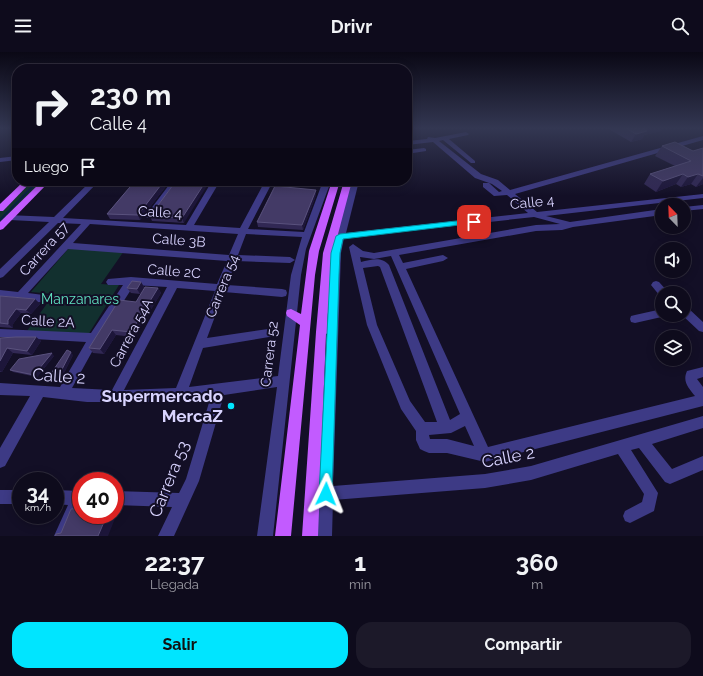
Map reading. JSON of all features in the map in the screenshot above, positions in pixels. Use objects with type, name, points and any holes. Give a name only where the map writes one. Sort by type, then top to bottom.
[{"type":"main road","points":[[0,209],[23,186]]},
{"type":"main road","points":[[0,227],[41,186]]},
{"type":"main road","points":[[283,536],[314,251],[334,186]]},
{"type":"main road","points":[[310,536],[319,495],[321,332],[328,253],[347,186]]},
{"type":"main road","points":[[291,313],[305,323]]},
{"type":"main road","points":[[321,332],[332,326]]},
{"type":"street","points":[[447,151],[478,176],[492,180],[510,193],[536,215],[547,219],[572,224]]},
{"type":"street","points":[[459,151],[473,162]]},
{"type":"street","points":[[486,184],[497,194],[510,193],[657,151]]},
{"type":"street","points":[[0,167],[9,159]]},
{"type":"street","points":[[0,160],[12,159]]},
{"type":"street","points":[[0,275],[89,186]]},
{"type":"street","points":[[144,224],[172,186]]},
{"type":"street","points":[[189,227],[213,186]]},
{"type":"street","name":"Carrera 54","points":[[180,394],[232,258],[266,186]]},
{"type":"street","points":[[272,186],[277,188]]},
{"type":"street","name":"Carrera 52","points":[[265,536],[296,275],[319,192],[323,186]]},
{"type":"street","points":[[324,536],[319,495],[336,253],[345,236],[354,186]]},
{"type":"street","name":"Calle 4","points":[[345,236],[703,196]]},
{"type":"street","points":[[691,208],[703,207]]},
{"type":"street","points":[[353,249],[361,254],[372,256],[536,228],[562,227],[572,224],[655,213]]},
{"type":"street","points":[[101,222],[108,214]]},
{"type":"street","name":"Calle 4","points":[[10,216],[308,235]]},
{"type":"street","name":"Carrera 57","points":[[20,296],[88,221]]},
{"type":"street","points":[[345,236],[353,249],[372,325],[405,405],[422,429],[423,440],[428,446],[447,446],[485,455],[703,398],[690,379],[691,375],[703,372]]},
{"type":"street","name":"Calle 3B","points":[[66,246],[232,258],[290,260]]},
{"type":"street","points":[[394,253],[485,455]]},
{"type":"street","points":[[357,264],[372,256]]},
{"type":"street","points":[[400,267],[443,258]]},
{"type":"street","points":[[357,264],[379,262],[384,265],[446,427]]},
{"type":"street","points":[[63,393],[94,338],[131,281]]},
{"type":"street","name":"Calle 2C","points":[[111,282],[131,281],[282,293]]},
{"type":"street","name":"Carrera 54A","points":[[115,396],[174,284]]},
{"type":"street","points":[[0,294],[47,298]]},
{"type":"street","points":[[635,319],[655,315]]},
{"type":"street","points":[[691,317],[703,328]]},
{"type":"street","points":[[199,344],[275,332]]},
{"type":"street","name":"Calle 2A","points":[[0,333],[94,338]]},
{"type":"street","name":"Calle 2","points":[[0,389],[87,396],[115,396],[180,394],[283,381]]},
{"type":"street","name":"Carrera 53","points":[[166,536],[192,481],[219,390]]},
{"type":"street","points":[[0,461],[39,392]]},
{"type":"street","points":[[422,429],[446,427],[458,423],[468,417]]},
{"type":"street","name":"Calle 2","points":[[319,495],[485,480],[531,473],[703,422]]},
{"type":"street","points":[[642,440],[670,477],[703,463]]},
{"type":"street","points":[[621,446],[651,493],[649,506],[630,516]]},
{"type":"street","points":[[0,497],[12,497]]},
{"type":"street","points":[[124,498],[184,500]]},
{"type":"street","points":[[62,536],[72,515]]},
{"type":"green space","points":[[26,186],[38,186],[0,224],[0,211]]},
{"type":"green space","name":"Manzanares","points":[[69,248],[124,251],[101,284],[119,285],[88,335],[27,331],[54,294],[31,292]]},
{"type":"building","points":[[671,151],[703,151],[703,176],[698,174],[688,177],[683,174],[663,181],[650,174],[691,161]]},
{"type":"building","points":[[131,186],[160,186],[138,215],[107,214]]},
{"type":"building","points":[[172,186],[203,186],[182,218],[150,216]]},
{"type":"building","points":[[275,186],[316,190],[302,225],[257,222]]},
{"type":"building","points":[[132,281],[141,282],[137,289],[127,288]]},
{"type":"building","points":[[145,287],[158,288],[131,332],[112,330],[100,349],[89,348],[119,300],[136,302]]},
{"type":"building","points":[[0,296],[35,299],[26,310],[16,309],[8,320],[8,324],[0,323]]},
{"type":"building","points":[[36,337],[27,351],[7,348],[0,361],[0,338]]},
{"type":"building","points":[[67,350],[71,352],[59,375],[50,375]]},
{"type":"building","points":[[52,353],[34,375],[10,370],[19,359]]},
{"type":"building","points":[[71,509],[72,524],[103,524],[98,536],[55,536],[56,534],[61,533]]},
{"type":"waterway","points":[[0,220],[33,186]]},
{"type":"place","name":"Supermercado MercaZ","points":[[231,406]]},
{"type":"route","points":[[326,494],[334,274],[336,253],[340,236],[474,222]]}]
